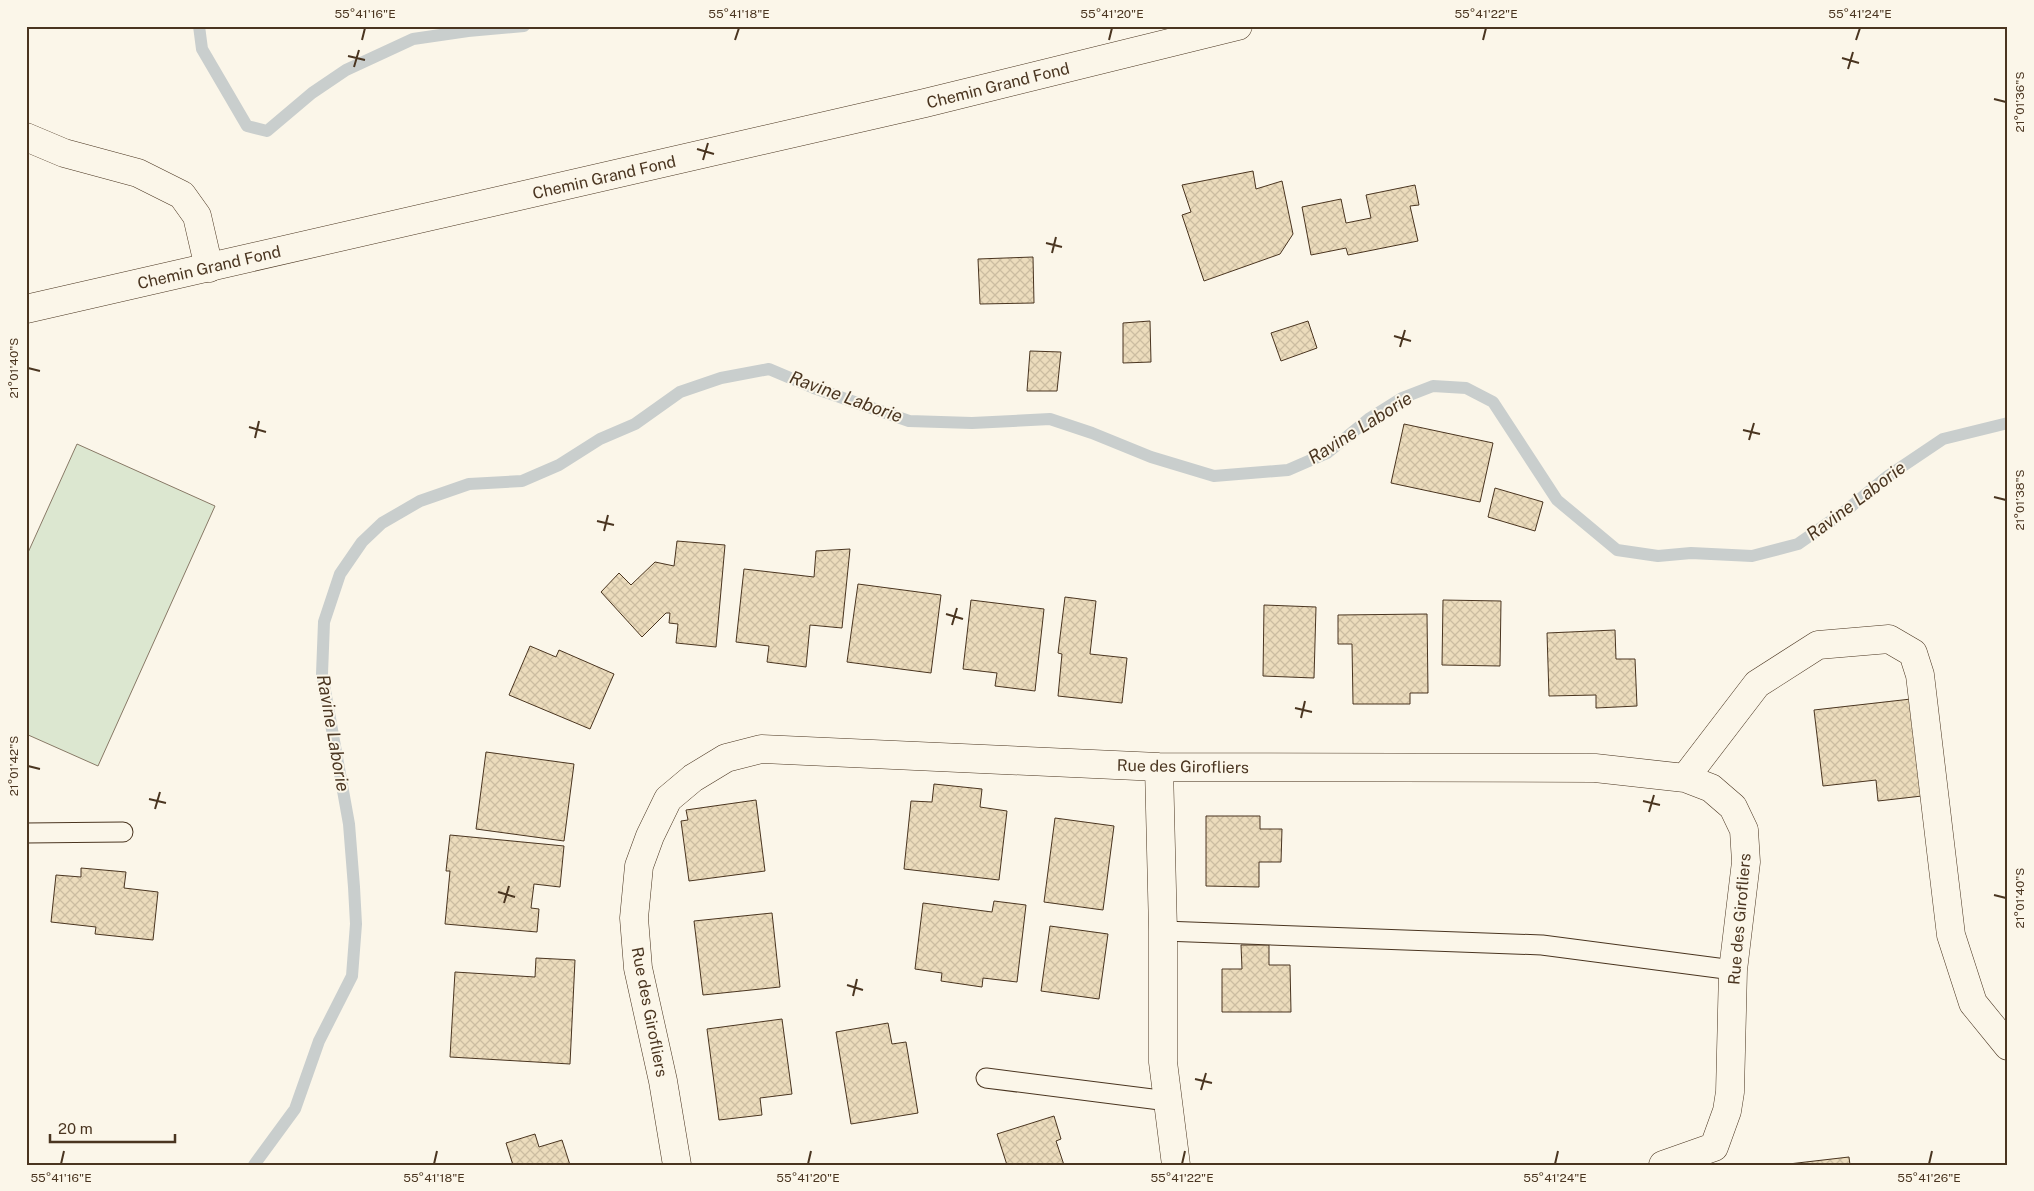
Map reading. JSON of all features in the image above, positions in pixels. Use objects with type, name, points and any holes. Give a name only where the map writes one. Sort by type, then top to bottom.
[{"type":"street","name":"Chemin Grand Fond","points":[[26,309],[925,103],[1238,26]]},
{"type":"street","points":[[26,136],[64,153],[138,173],[182,194],[197,216],[208,268]]},
{"type":"street","points":[[1685,778],[1757,684],[1818,645],[1889,639],[1912,653],[1920,674],[1951,935],[1973,1004],[2008,1046]]},
{"type":"street","name":"Rue des Girofliers","points":[[677,1165],[663,1082],[638,968],[634,918],[639,866],[650,836],[668,799],[693,778],[726,758],[761,750],[1159,767],[1595,768],[1685,778],[1711,788],[1733,807],[1744,830],[1746,862],[1733,970],[1730,1092],[1718,1156]]},
{"type":"street","points":[[1159,767],[1164,931],[1163,1062],[1176,1165]]},
{"type":"street","points":[[1663,1165],[1718,1156]]},
{"type":"lane","points":[[26,833],[123,832]]},
{"type":"lane","points":[[1164,931],[1542,945],[1733,970]]},
{"type":"lane","points":[[986,1078],[1168,1101]]},
{"type":"green space","points":[[77,444],[215,506],[98,766],[26,734],[26,557]]},
{"type":"building","points":[[1253,171],[1256,189],[1282,181],[1293,234],[1280,254],[1204,281],[1182,215],[1191,212],[1182,185]]},
{"type":"building","points":[[1415,185],[1419,205],[1410,206],[1418,241],[1348,255],[1346,248],[1311,255],[1302,207],[1341,199],[1346,223],[1371,218],[1366,195]]},
{"type":"building","points":[[1033,257],[1034,303],[980,304],[978,259]]},
{"type":"building","points":[[1150,321],[1151,362],[1123,363],[1123,323]]},
{"type":"building","points":[[1308,321],[1317,348],[1281,361],[1271,333]]},
{"type":"building","points":[[1030,351],[1061,352],[1057,391],[1027,391]]},
{"type":"building","points":[[1404,424],[1493,443],[1480,502],[1391,483]]},
{"type":"building","points":[[1495,488],[1543,502],[1535,531],[1488,517]]},
{"type":"building","points":[[677,541],[725,545],[716,647],[676,643],[678,624],[669,623],[670,613],[666,613],[642,637],[601,592],[619,573],[631,585],[655,562],[674,566]]},
{"type":"building","points":[[850,549],[842,628],[810,625],[806,667],[767,662],[769,646],[736,642],[744,569],[814,577],[816,551]]},
{"type":"building","points":[[858,584],[941,595],[931,673],[847,662]]},
{"type":"building","points":[[1065,597],[1096,601],[1090,654],[1127,658],[1122,703],[1058,696],[1062,654],[1058,653]]},
{"type":"building","points":[[971,600],[1044,609],[1035,691],[995,686],[997,673],[963,669]]},
{"type":"building","points":[[1443,600],[1501,601],[1500,666],[1442,665]]},
{"type":"building","points":[[1264,605],[1316,607],[1314,678],[1263,676]]},
{"type":"building","points":[[1427,614],[1428,693],[1410,693],[1410,704],[1353,704],[1352,644],[1338,644],[1338,615]]},
{"type":"building","points":[[1615,630],[1616,659],[1635,659],[1637,706],[1596,708],[1596,695],[1549,696],[1547,633]]},
{"type":"building","points":[[530,646],[556,657],[559,650],[614,674],[590,729],[509,695]]},
{"type":"building","points":[[1911,699],[1922,796],[1878,801],[1876,780],[1823,786],[1814,710]]},
{"type":"building","points":[[486,752],[574,764],[564,841],[476,829]]},
{"type":"building","points":[[934,784],[982,789],[980,807],[1007,811],[999,880],[904,869],[911,801],[932,802]]},
{"type":"building","points":[[756,800],[765,871],[689,881],[681,821],[688,820],[686,810]]},
{"type":"building","points":[[1206,816],[1260,816],[1260,829],[1282,829],[1281,862],[1259,862],[1259,887],[1206,886]]},
{"type":"building","points":[[1055,818],[1114,826],[1103,910],[1044,902]]},
{"type":"building","points":[[450,835],[564,846],[560,887],[534,884],[531,908],[539,909],[537,932],[445,924],[450,871],[446,871]]},
{"type":"building","points":[[81,868],[126,872],[124,888],[158,892],[153,940],[95,934],[96,927],[51,922],[56,875],[81,877]]},
{"type":"building","points":[[994,901],[1026,905],[1017,982],[983,978],[982,987],[941,981],[942,973],[915,969],[923,903],[992,912]]},
{"type":"building","points":[[772,913],[780,987],[703,995],[694,921]]},
{"type":"building","points":[[1050,926],[1108,934],[1099,999],[1041,991]]},
{"type":"building","points":[[1241,945],[1269,945],[1269,965],[1290,965],[1291,1012],[1222,1012],[1222,969],[1242,969]]},
{"type":"building","points":[[536,958],[575,960],[570,1064],[450,1057],[455,972],[535,977]]},
{"type":"building","points":[[782,1019],[792,1094],[760,1098],[762,1115],[719,1120],[707,1029]]},
{"type":"building","points":[[888,1023],[892,1044],[906,1042],[918,1113],[851,1124],[836,1032]]},
{"type":"building","points":[[1054,1116],[1061,1139],[1056,1141],[1064,1165],[1007,1165],[997,1134]]},
{"type":"building","points":[[535,1134],[539,1147],[562,1140],[570,1165],[513,1165],[506,1143]]},
{"type":"building","points":[[1849,1157],[1850,1165],[1780,1165]]},
{"type":"waterway","points":[[199,26],[202,49],[247,126],[267,131],[312,93],[346,70],[413,39],[468,31],[524,26]]},
{"type":"waterway","name":"Ravine Laborie","points":[[254,1165],[295,1109],[319,1041],[352,976],[356,924],[354,887],[349,824],[322,674],[324,622],[340,574],[362,542],[382,523],[420,501],[469,484],[522,481],[559,465],[600,439],[635,424],[680,392],[721,378],[769,369],[814,388],[909,421],[972,423],[1050,419],[1092,433],[1151,457],[1214,476],[1288,470],[1327,453],[1370,418],[1402,398],[1433,386],[1466,388],[1493,402],[1557,500],[1617,550],[1658,556],[1691,553],[1752,556],[1798,544],[1848,509],[1888,476],[1943,439],[2008,423]]}]
